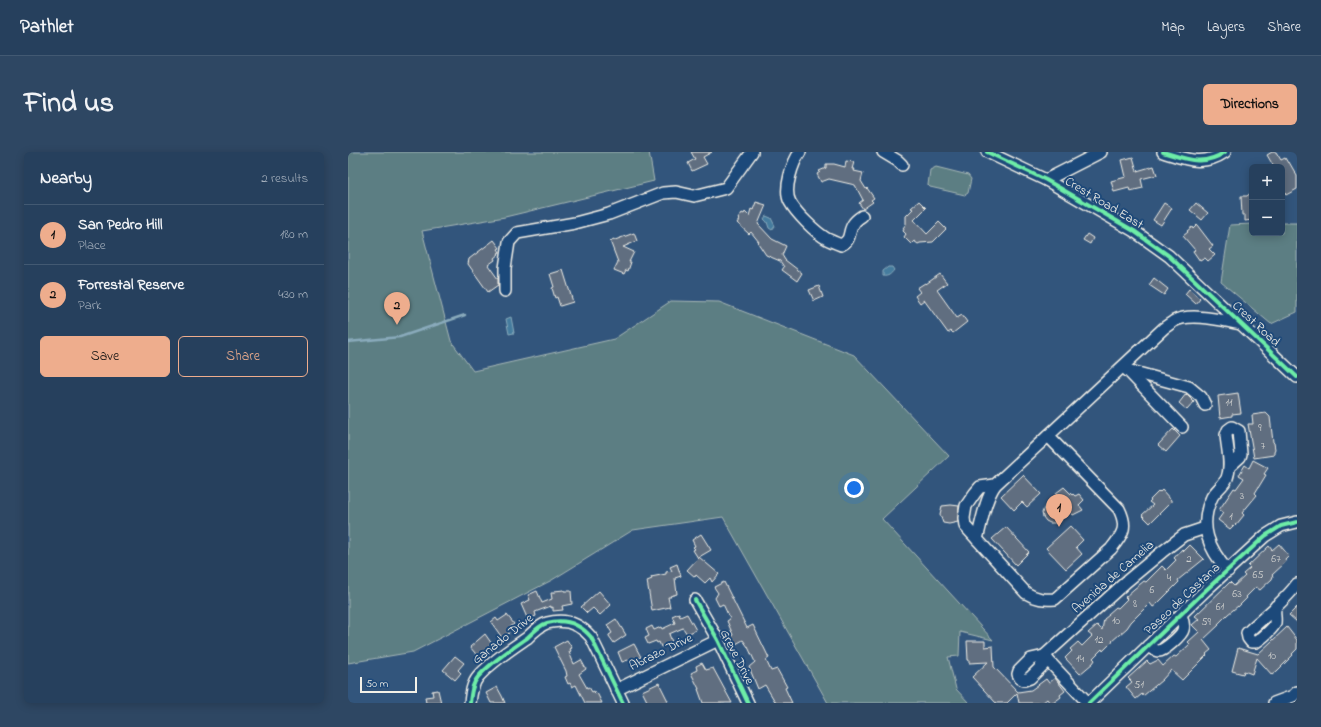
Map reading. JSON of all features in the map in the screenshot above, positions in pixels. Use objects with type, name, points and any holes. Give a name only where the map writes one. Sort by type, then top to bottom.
[{"type":"street","points":[[505,291],[505,268],[509,242],[517,234],[575,223],[609,214],[662,193],[676,192],[694,196],[726,188],[752,152]]},
{"type":"street","points":[[800,152],[796,158],[790,175],[787,193],[789,201],[811,227],[825,238],[841,245],[846,243],[849,238],[854,222],[862,216]]},
{"type":"street","points":[[883,152],[902,165]]},
{"type":"street","name":"Crest Road East","points":[[987,152],[1046,180],[1134,231],[1163,251],[1219,303]]},
{"type":"street","points":[[1046,180],[1101,152]]},
{"type":"street","points":[[1163,152],[1190,160],[1201,161],[1215,158],[1226,152]]},
{"type":"street","name":"Crest Road","points":[[1219,303],[1297,377]]},
{"type":"street","points":[[977,539],[987,502],[995,485],[1125,368],[1164,328],[1175,320],[1199,317],[1242,324]]},
{"type":"street","points":[[1125,368],[1189,387],[1201,397],[1205,405]]},
{"type":"street","points":[[1125,368],[1182,427]]},
{"type":"street","points":[[995,485],[980,487],[966,506],[964,518],[965,526],[1026,593],[1033,597],[1046,600],[1055,599],[1111,549],[1124,530],[1123,518],[1119,509],[1048,436]]},
{"type":"street","points":[[1228,571],[1217,558],[1210,546],[1205,528],[1206,513],[1212,497],[1227,478],[1229,466]]},
{"type":"street","name":"Paseo de Castana","points":[[1089,703],[1180,614],[1265,536],[1281,526],[1297,522]]},
{"type":"street","name":"Avenida de Camelia","points":[[1089,703],[1046,658],[1151,561],[1184,535],[1205,528]]},
{"type":"street","points":[[1276,606],[1297,584]]},
{"type":"street","name":"Greve Drive","points":[[695,600],[718,640],[748,703]]},
{"type":"street","name":"Ganado Drive","points":[[470,703],[472,690],[478,678],[488,667],[545,624],[558,621],[574,623],[591,637],[622,703]]},
{"type":"street","name":"Abrazo Drive","points":[[616,690],[718,640]]},
{"type":"street","points":[[1274,703],[1292,696],[1297,692]]},
{"type":"green space","points":[[348,152],[649,152],[654,181],[505,217],[422,231],[451,341],[473,371],[614,339],[671,301],[719,302],[854,355],[949,456],[882,519],[993,640],[960,632],[959,656],[948,657],[956,689],[969,703],[828,703],[723,517],[633,530],[552,580],[413,652],[348,663]]},
{"type":"green space","points":[[936,167],[968,175],[971,179],[968,193],[965,195],[930,187],[928,185],[930,170]]},
{"type":"green space","points":[[1285,223],[1297,223],[1297,312],[1271,324],[1221,282],[1230,225],[1249,224],[1249,236],[1285,236]]},
{"type":"water","points":[[766,216],[771,218],[775,226],[772,230],[769,228],[764,219]]},
{"type":"water","points":[[888,267],[892,267],[894,270],[889,275],[883,276],[883,271]]},
{"type":"water","points":[[511,317],[514,333],[509,334],[506,319]]},
{"type":"building","points":[[691,152],[712,152],[703,157],[707,164],[692,171],[688,163],[695,159]]},
{"type":"building","points":[[1272,152],[1276,152],[1281,160],[1285,158],[1288,163],[1289,162],[1297,176],[1297,189],[1286,195],[1285,164],[1272,164],[1267,155]]},
{"type":"building","points":[[1133,157],[1137,171],[1154,166],[1157,175],[1141,179],[1143,188],[1130,191],[1129,188],[1114,192],[1111,181],[1126,177],[1122,160]]},
{"type":"building","points":[[846,161],[854,162],[852,169],[863,173],[861,181],[874,198],[871,200],[873,202],[863,209],[859,203],[863,200],[855,185],[829,179],[821,182],[817,174],[820,172],[819,171],[826,168],[826,164],[834,164],[845,167]]},
{"type":"building","points":[[1249,194],[1249,220],[1245,221],[1245,215],[1242,215],[1241,196]]},
{"type":"building","points":[[919,201],[926,208],[914,220],[927,234],[939,222],[946,229],[933,242],[918,244],[914,241],[911,244],[904,237],[906,234],[903,231],[903,228],[906,224],[906,216],[913,209],[911,208]]},
{"type":"building","points":[[756,202],[766,205],[758,224],[772,239],[786,246],[782,255],[785,260],[802,273],[797,281],[782,270],[784,267],[780,261],[766,255],[758,243],[759,242],[751,232],[749,234],[737,223],[742,213],[744,214],[745,212],[749,216],[751,209],[753,210]]},
{"type":"building","points":[[1164,203],[1172,208],[1161,225],[1153,220]]},
{"type":"building","points":[[1196,203],[1208,213],[1202,220],[1190,210]]},
{"type":"building","points":[[1197,225],[1213,246],[1209,249],[1215,255],[1208,261],[1205,258],[1200,261],[1193,251],[1195,250],[1183,236],[1192,227],[1193,229]]},
{"type":"building","points":[[634,233],[637,241],[623,247],[634,252],[629,262],[631,262],[628,271],[626,270],[624,274],[614,270],[618,262],[610,241],[611,242],[613,239],[615,240]]},
{"type":"building","points":[[1087,234],[1093,238],[1090,244],[1083,240]]},
{"type":"building","points":[[494,240],[500,248],[498,249],[500,252],[494,258],[495,260],[488,265],[498,279],[498,285],[488,292],[468,264],[469,259]]},
{"type":"building","points":[[563,270],[573,302],[560,306],[557,297],[555,298],[552,288],[554,287],[550,274]]},
{"type":"building","points":[[940,274],[947,283],[937,290],[957,318],[962,315],[967,322],[953,333],[951,331],[948,333],[924,300],[920,303],[915,296],[920,292],[917,288],[925,283],[926,284]]},
{"type":"building","points":[[1154,278],[1168,289],[1164,295],[1149,285]]},
{"type":"building","points":[[819,286],[823,297],[814,301],[809,290]]},
{"type":"building","points":[[1189,289],[1200,299],[1196,304],[1185,294]]},
{"type":"building","points":[[1238,393],[1241,413],[1220,418],[1218,396]]},
{"type":"building","points":[[1186,394],[1194,402],[1187,410],[1179,403]]},
{"type":"building","points":[[1266,413],[1270,417],[1275,449],[1274,455],[1254,458],[1248,424],[1253,424],[1252,415]]},
{"type":"building","points":[[1173,429],[1180,436],[1166,452],[1158,445]]},
{"type":"building","points":[[1253,460],[1268,468],[1264,474],[1266,475],[1255,493],[1257,495],[1242,513],[1244,515],[1236,525],[1235,524],[1230,529],[1218,520],[1223,513],[1219,510],[1234,488],[1236,489],[1244,478],[1239,475],[1245,465],[1249,468]]},
{"type":"building","points":[[1023,475],[1041,494],[1027,507],[1022,502],[1014,510],[1001,496]]},
{"type":"building","points":[[1064,487],[1072,495],[1073,494],[1075,496],[1079,494],[1084,500],[1079,505],[1083,510],[1073,515],[1067,508],[1061,521],[1050,523],[1046,521],[1042,513],[1046,505],[1058,496],[1056,493]]},
{"type":"building","points":[[1162,490],[1171,502],[1150,523],[1142,515],[1153,505],[1149,502],[1150,500]]},
{"type":"building","points":[[942,506],[959,506],[958,522],[949,524],[943,523],[940,514]]},
{"type":"building","points":[[1070,526],[1083,540],[1076,547],[1082,554],[1066,569],[1046,548]]},
{"type":"building","points":[[1006,527],[1029,552],[1016,565],[992,539]]},
{"type":"building","points":[[701,534],[711,550],[699,557],[719,574],[712,582],[710,578],[705,583],[696,575],[695,577],[687,570],[698,558],[693,550],[695,549],[693,547],[695,546],[692,540]]},
{"type":"building","points":[[1279,544],[1289,556],[1285,560],[1286,562],[1272,575],[1272,579],[1260,590],[1256,587],[1238,607],[1228,614],[1203,640],[1211,650],[1206,654],[1207,655],[1182,680],[1171,670],[1162,680],[1143,696],[1142,694],[1136,699],[1126,687],[1132,682],[1128,678],[1147,661],[1150,664],[1158,660],[1163,666],[1174,656],[1176,657],[1190,644],[1188,642],[1199,632],[1192,625],[1199,619],[1195,616],[1230,582],[1234,586],[1245,576],[1243,574],[1250,568],[1248,566],[1269,546],[1272,550]]},
{"type":"building","points":[[1190,545],[1204,559],[1178,580],[1179,582],[1156,605],[1153,607],[1150,603],[1127,628],[1103,651],[1102,649],[1093,658],[1095,660],[1093,663],[1080,674],[1065,658],[1072,651],[1070,649],[1078,642],[1082,646],[1092,636],[1088,633],[1097,625],[1102,630],[1104,619],[1127,599],[1125,597],[1144,581],[1146,582],[1162,566],[1166,570],[1176,560],[1174,558],[1182,549],[1184,551]]},
{"type":"building","points":[[677,564],[681,576],[675,578],[677,594],[668,597],[670,607],[652,611],[647,581],[652,579],[651,577],[666,574],[666,572],[672,571],[670,567]]},
{"type":"building","points":[[724,582],[747,628],[753,625],[769,658],[766,660],[771,671],[777,669],[787,687],[785,688],[792,703],[776,703],[765,685],[758,689],[749,667],[755,662],[748,647],[743,640],[736,644],[731,636],[733,635],[727,621],[730,619],[723,604],[719,606],[715,598],[718,593],[714,587]]},
{"type":"building","points":[[537,591],[542,603],[552,599],[551,593],[554,593],[554,591],[571,591],[572,604],[562,606],[563,610],[553,611],[553,607],[551,608],[551,606],[535,612],[536,616],[528,620],[521,604],[530,600],[528,595]]},
{"type":"building","points":[[599,591],[611,605],[600,615],[593,608],[587,613],[581,607]]},
{"type":"building","points":[[1297,607],[1297,622],[1289,615]]},
{"type":"building","points":[[679,613],[680,617],[687,614],[696,630],[687,634],[683,628],[669,634],[672,642],[661,647],[659,642],[657,643],[656,641],[648,644],[645,638],[649,636],[646,629],[652,626],[654,630],[661,627],[662,629],[675,623],[672,616]]},
{"type":"building","points":[[507,615],[514,624],[507,630],[509,633],[503,639],[491,622],[496,618],[498,621]]},
{"type":"building","points":[[616,619],[626,635],[614,643],[609,636],[612,633],[607,625]]},
{"type":"building","points":[[1287,627],[1297,640],[1297,649],[1292,654],[1293,655],[1272,675],[1257,658],[1252,674],[1244,671],[1243,674],[1232,671],[1238,648],[1258,654]]},
{"type":"building","points":[[485,634],[492,644],[485,650],[488,653],[480,659],[470,647]]},
{"type":"building","points":[[567,640],[572,648],[569,652],[574,664],[581,660],[586,669],[579,674],[587,688],[589,687],[595,694],[597,693],[602,703],[585,703],[576,685],[572,687],[570,683],[568,684],[565,677],[567,676],[566,671],[554,647]]},
{"type":"building","points":[[967,641],[985,641],[985,647],[993,646],[994,667],[1018,692],[1031,690],[1046,679],[1049,683],[1055,678],[1065,691],[1060,695],[1061,697],[1053,703],[1050,703],[1047,699],[1042,703],[1019,703],[1017,693],[1007,703],[996,703],[972,677],[988,662],[969,663]]},
{"type":"building","points":[[634,644],[641,657],[633,661],[631,659],[622,662],[618,652]]},
{"type":"building","points":[[455,656],[464,663],[458,670],[461,673],[455,680],[443,670]]},
{"type":"building","points":[[702,663],[706,670],[713,668],[732,703],[703,703],[699,689],[691,673],[697,670],[696,666]]},
{"type":"building","points":[[659,683],[668,701],[663,703],[648,703],[642,691]]},
{"type":"building","points":[[497,687],[505,703],[491,703],[486,693]]},
{"type":"building","points":[[438,690],[441,703],[426,703],[425,697],[433,696],[432,691]]},
{"type":"waterway","points":[[348,342],[400,337],[465,315]]},
{"type":"cycle path","points":[[987,152],[1046,180],[1134,231],[1169,256],[1297,377]]},
{"type":"cycle path","points":[[1163,152],[1194,160],[1217,157],[1225,152]]},
{"type":"cycle path","points":[[1089,703],[1206,590],[1265,536],[1281,526],[1297,522]]},
{"type":"cycle path","points":[[695,600],[718,640],[748,703]]},
{"type":"cycle path","points":[[470,703],[474,683],[489,666],[542,625],[560,621],[577,625],[591,637],[623,703]]},
{"type":"place","name":"Forrestal Reserve","points":[[397,325]]},
{"type":"place","name":"San Pedro Hill","points":[[1059,527]]}]
